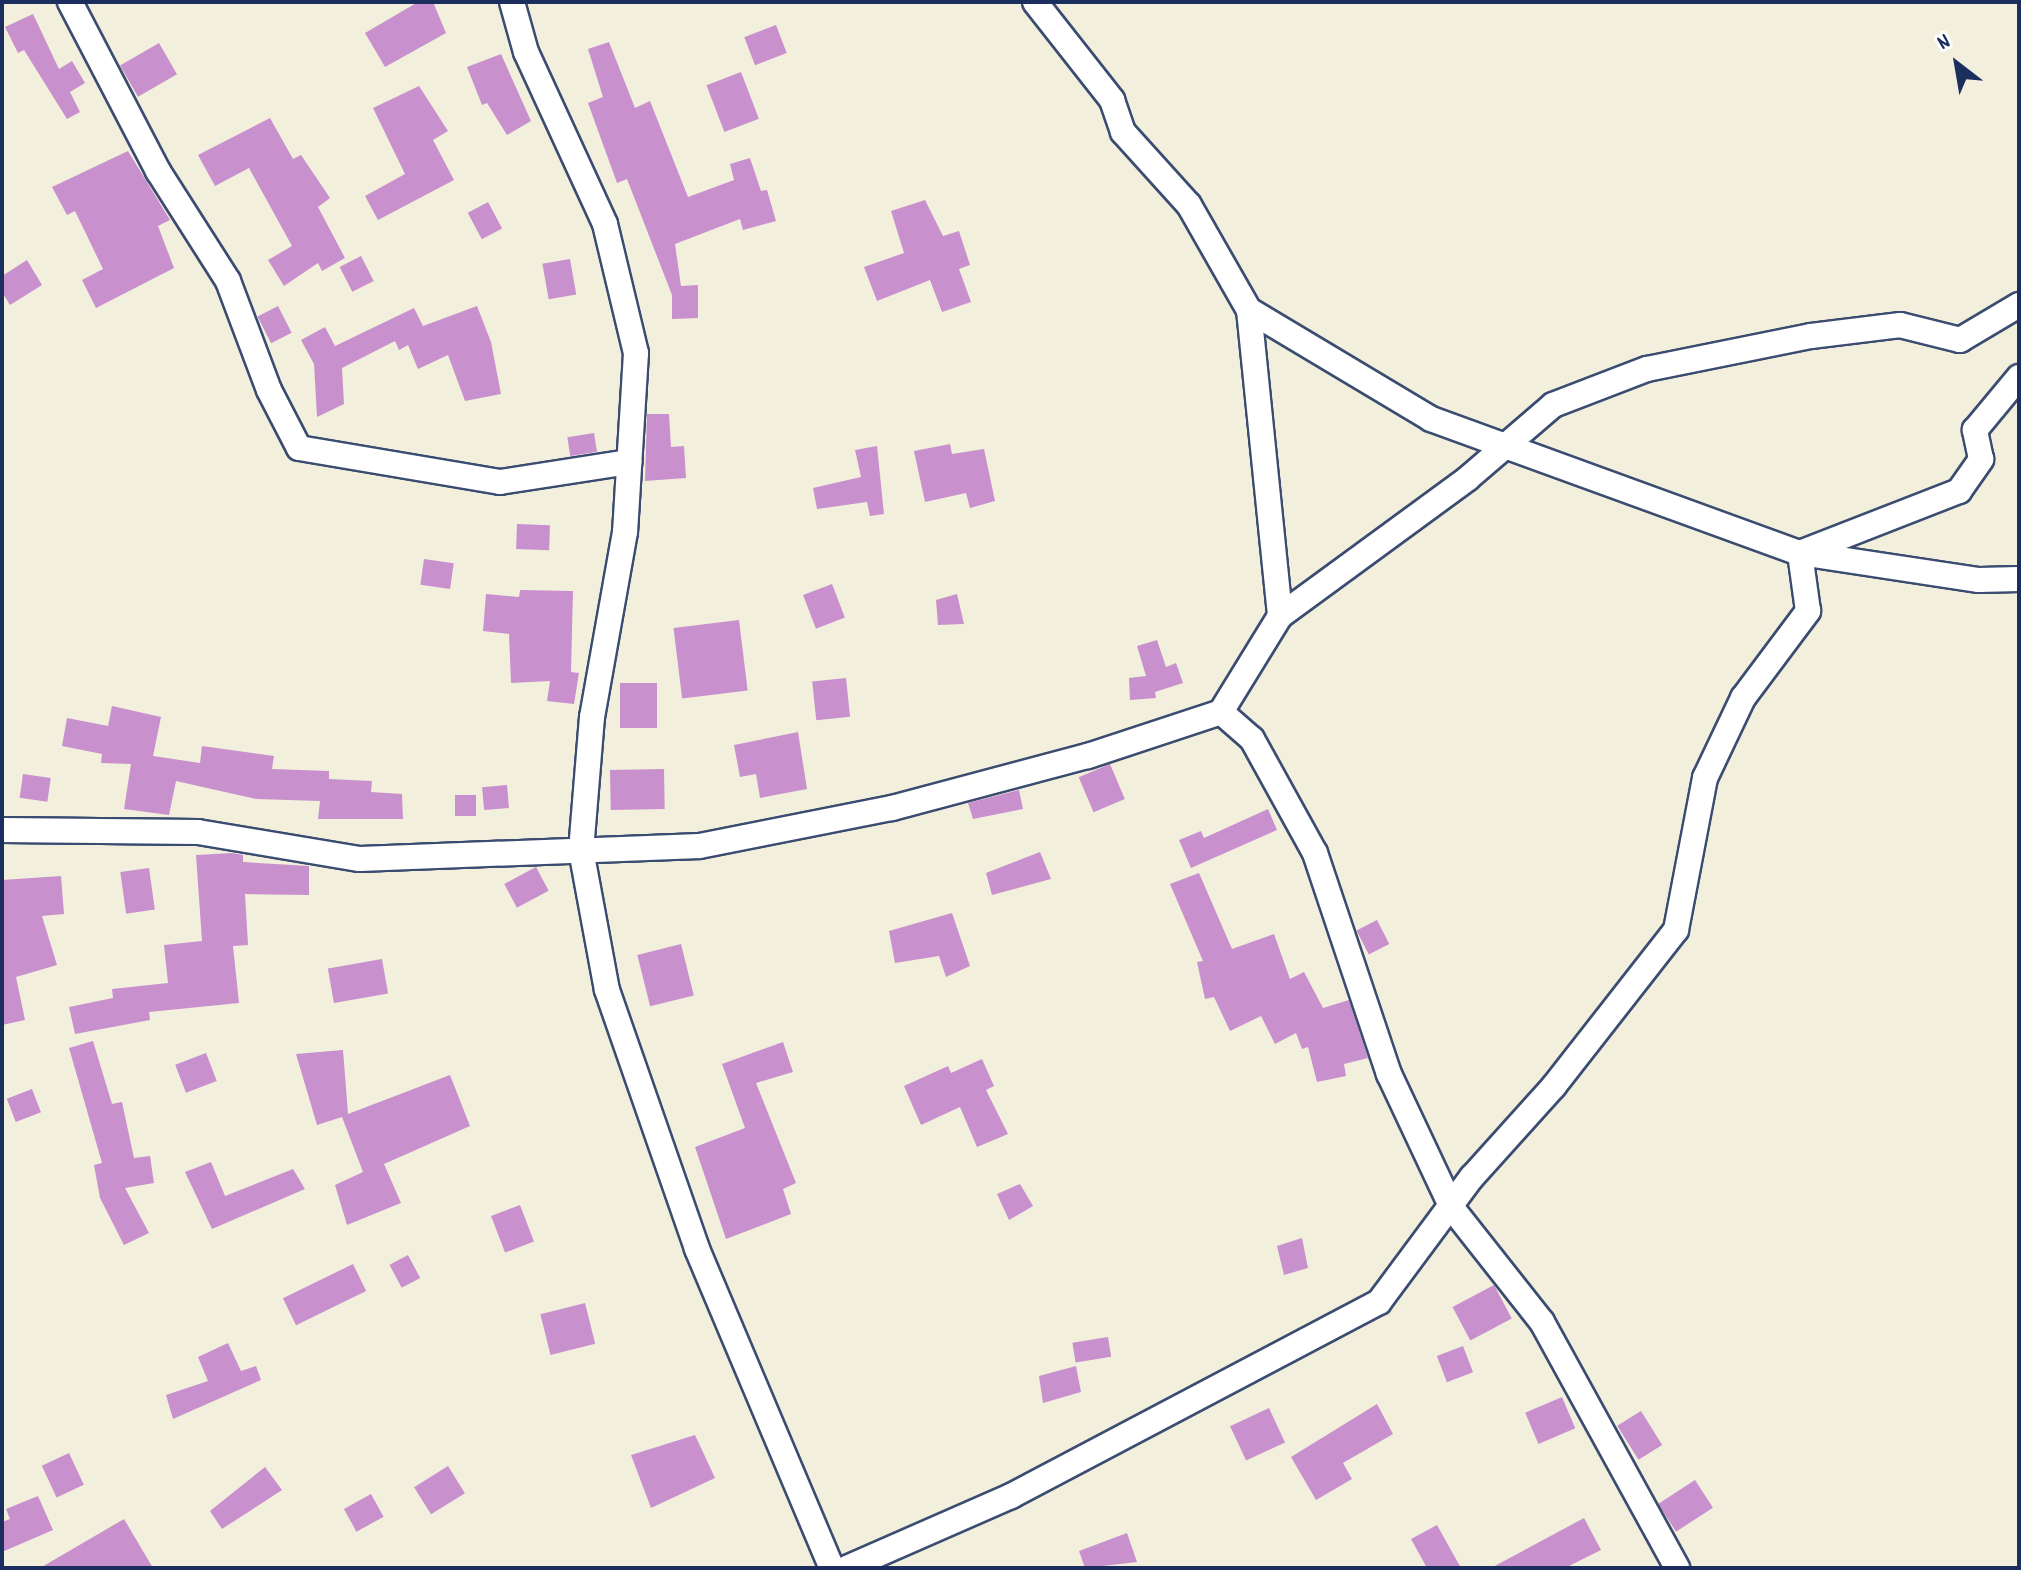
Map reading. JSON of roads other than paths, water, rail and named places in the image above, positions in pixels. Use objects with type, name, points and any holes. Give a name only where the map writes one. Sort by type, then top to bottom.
[{"type":"street","points":[[70,2],[158,171],[228,281],[269,390],[299,448],[500,482],[629,462]]},
{"type":"street","points":[[512,2],[526,52],[605,224],[636,353],[625,532],[592,717],[581,850],[607,990],[697,1249],[832,1568]]},
{"type":"street","points":[[1035,2],[1112,100],[1123,132],[1189,205],[1249,310],[1280,616]]},
{"type":"street","points":[[2,830],[198,832],[360,859],[700,846],[892,808],[1088,756],[1221,712],[1280,616],[1506,446],[1553,405],[1647,369],[1811,336],[1900,325],[1960,340],[2019,305]]},
{"type":"street","points":[[1249,310],[1431,419],[1800,553],[1979,580],[2019,579]]},
{"type":"street","points":[[1800,553],[1959,491],[1981,459],[1975,430],[2019,377]]},
{"type":"street","points":[[847,1568],[1011,1496],[1379,1302],[1452,1208],[1472,1177],[1554,1086],[1676,930],[1705,778],[1743,698],[1808,611],[1800,553]]},
{"type":"street","points":[[1221,712],[1252,739],[1315,853],[1389,1074],[1452,1208],[1542,1322],[1677,1568]]}]
